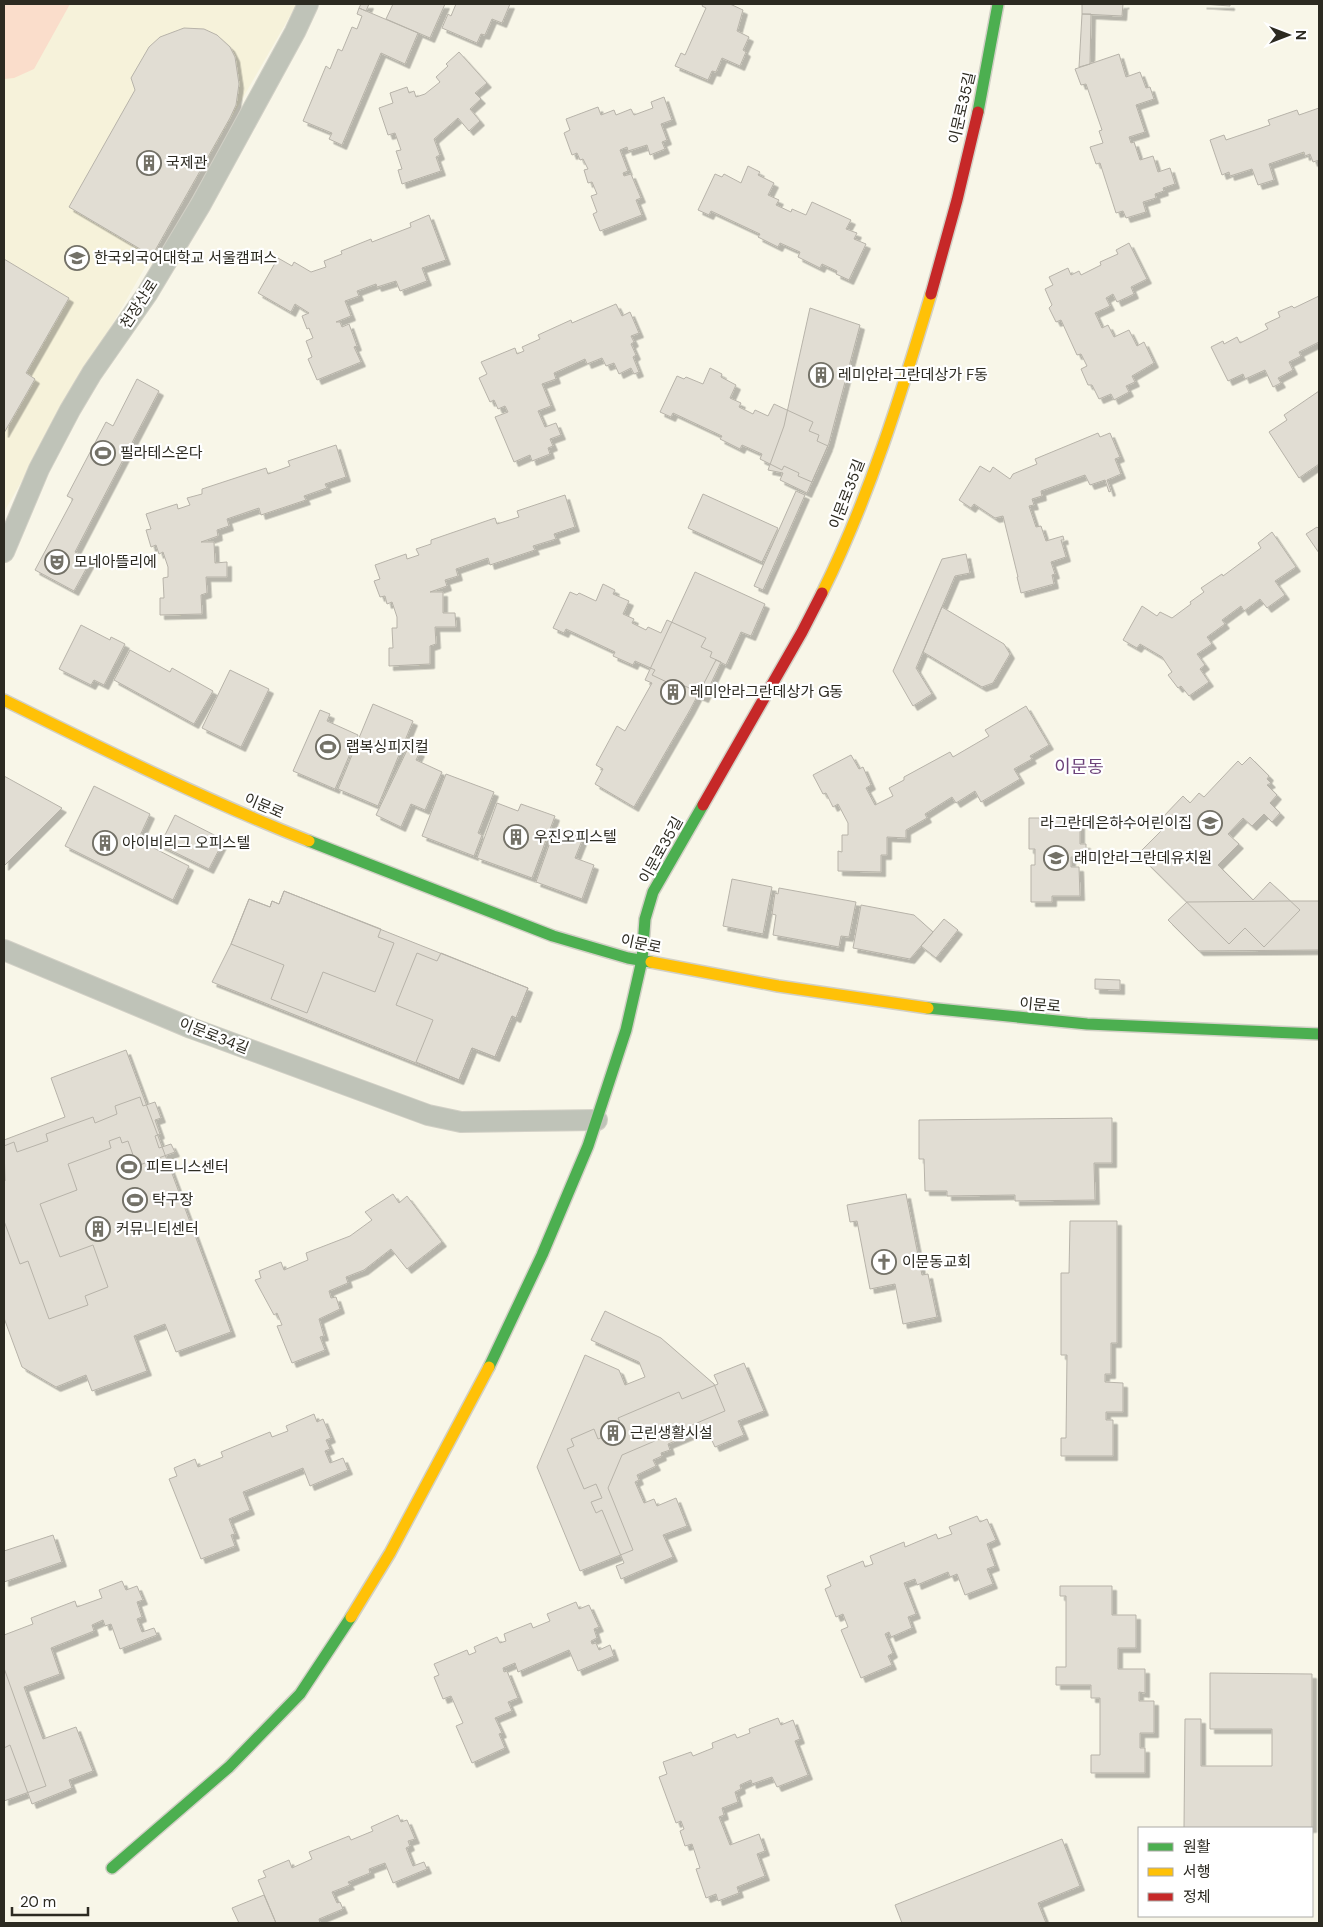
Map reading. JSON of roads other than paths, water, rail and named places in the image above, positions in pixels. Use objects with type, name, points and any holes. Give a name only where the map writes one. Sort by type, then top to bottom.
[{"type":"street","name":"천장산로","points":[[4,552],[39,469],[70,410],[92,372],[147,294],[202,204],[295,32],[308,4]]},
{"type":"street","name":"이문로35길","points":[[112,1868],[229,1767],[300,1694],[338,1639],[385,1561],[495,1355],[542,1256],[597,1120],[626,1030],[642,960],[645,920],[654,892],[823,592],[848,534],[898,404],[951,221],[983,89],[998,4]]},
{"type":"street","name":"이문로","points":[[4,700],[172,783],[255,820],[553,936],[613,954],[778,986],[913,1007],[1087,1024],[1319,1034]]},
{"type":"street","name":"이문로34길","points":[[4,950],[191,1028],[428,1115],[461,1122],[597,1120]]},
{"type":"place","name":"국제관","points":[[149,163]]},
{"type":"place","name":"한국외국어대학교 서울캠퍼스","points":[[77,258]]},
{"type":"place","name":"레미안라그란데상가 F동","points":[[821,375]]},
{"type":"place","name":"필라테스온다","points":[[103,453]]},
{"type":"place","name":"모네아뜰리에","points":[[57,562]]},
{"type":"place","name":"레미안라그란데상가 G동","points":[[673,692]]},
{"type":"place","name":"랩복싱피지컬","points":[[328,747]]},
{"type":"place","name":"라그란데은하수어린이집","points":[[1210,823]]},
{"type":"place","name":"우진오피스텔","points":[[516,837]]},
{"type":"place","name":"아이비리그 오피스텔","points":[[105,843]]},
{"type":"place","name":"래미안라그란데유치원","points":[[1056,858]]},
{"type":"place","name":"피트니스센터","points":[[129,1167]]},
{"type":"place","name":"탁구장","points":[[135,1200]]},
{"type":"place","name":"커뮤니티센터","points":[[98,1229]]},
{"type":"place","name":"이문동교회","points":[[884,1262]]},
{"type":"place","name":"근린생활시설","points":[[613,1433]]},
{"type":"district","name":"이문동","points":[[1079,767]]}]
